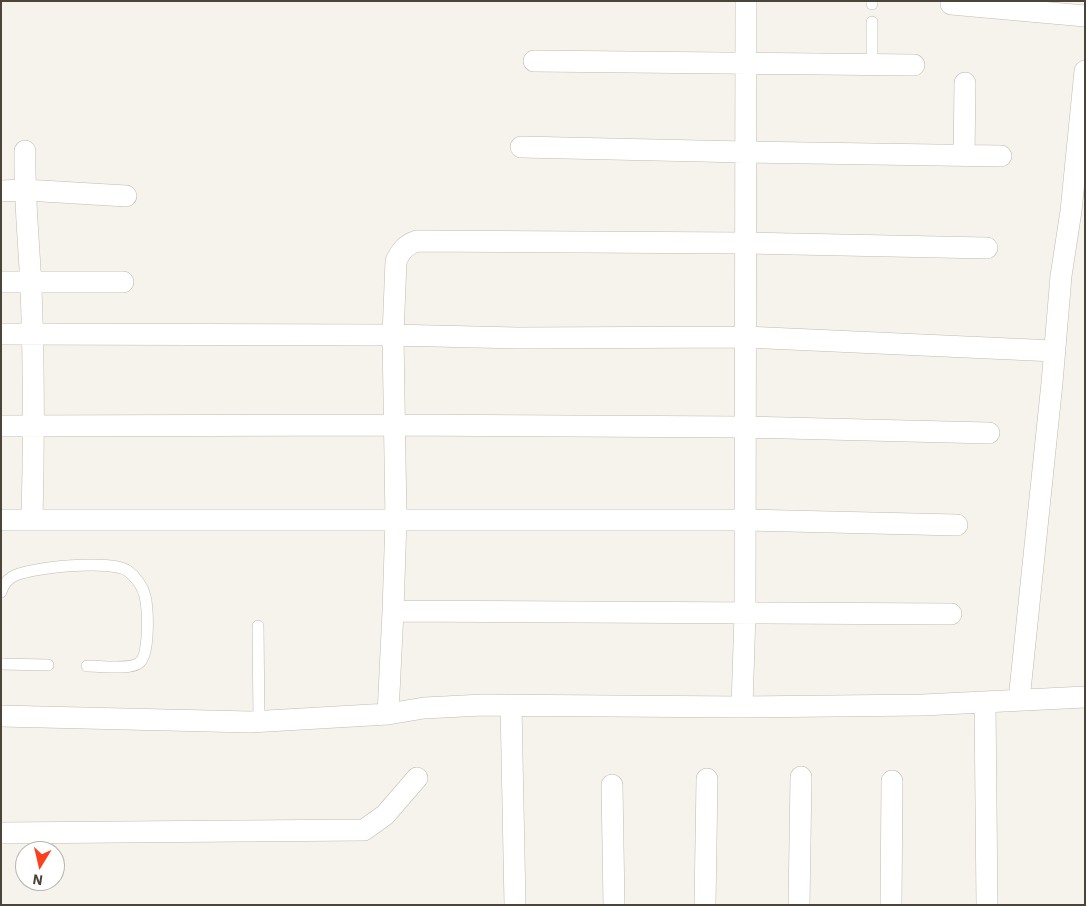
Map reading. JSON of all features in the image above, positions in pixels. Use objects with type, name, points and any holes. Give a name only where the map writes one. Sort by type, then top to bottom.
[{"type":"street","points":[[742,707],[746,613],[746,1]]},
{"type":"street","points":[[951,4],[1001,5],[1085,16]]},
{"type":"street","points":[[534,61],[914,65]]},
{"type":"street","points":[[1018,700],[1061,276],[1078,212],[1085,71]]},
{"type":"street","points":[[964,156],[965,83]]},
{"type":"street","points":[[521,147],[1001,156]]},
{"type":"street","points":[[25,151],[25,190],[33,334],[32,520]]},
{"type":"street","points":[[1,191],[25,190],[126,196]]},
{"type":"street","points":[[388,714],[394,611],[396,520],[393,335],[396,261],[401,250],[408,244],[417,241],[745,243],[987,248]]},
{"type":"street","points":[[1,282],[123,282]]},
{"type":"street","points":[[1,334],[393,335],[517,338],[745,337],[1054,351]]},
{"type":"street","points":[[1,426],[394,425],[989,432]]},
{"type":"street","points":[[1,520],[746,520],[957,525]]},
{"type":"street","points":[[394,611],[951,614]]},
{"type":"street","points":[[1,716],[259,721],[388,714],[424,708],[511,705],[742,707],[985,703],[1085,697]]},
{"type":"street","points":[[985,703],[986,905]]},
{"type":"street","points":[[511,705],[514,905]]},
{"type":"street","points":[[799,905],[801,777]]},
{"type":"street","points":[[1,832],[364,830],[385,815],[417,778]]},
{"type":"street","points":[[705,905],[707,779]]},
{"type":"street","points":[[891,905],[892,781]]},
{"type":"street","points":[[612,785],[614,905]]},
{"type":"lane","points":[[872,22],[872,64]]},
{"type":"lane","points":[[1,592],[4,584],[14,576],[46,568],[84,565],[115,567],[127,570],[140,584],[145,596],[147,628],[145,654],[141,662],[133,666],[87,666]]},
{"type":"lane","points":[[258,626],[259,721]]},
{"type":"lane","points":[[1,664],[48,665]]}]
